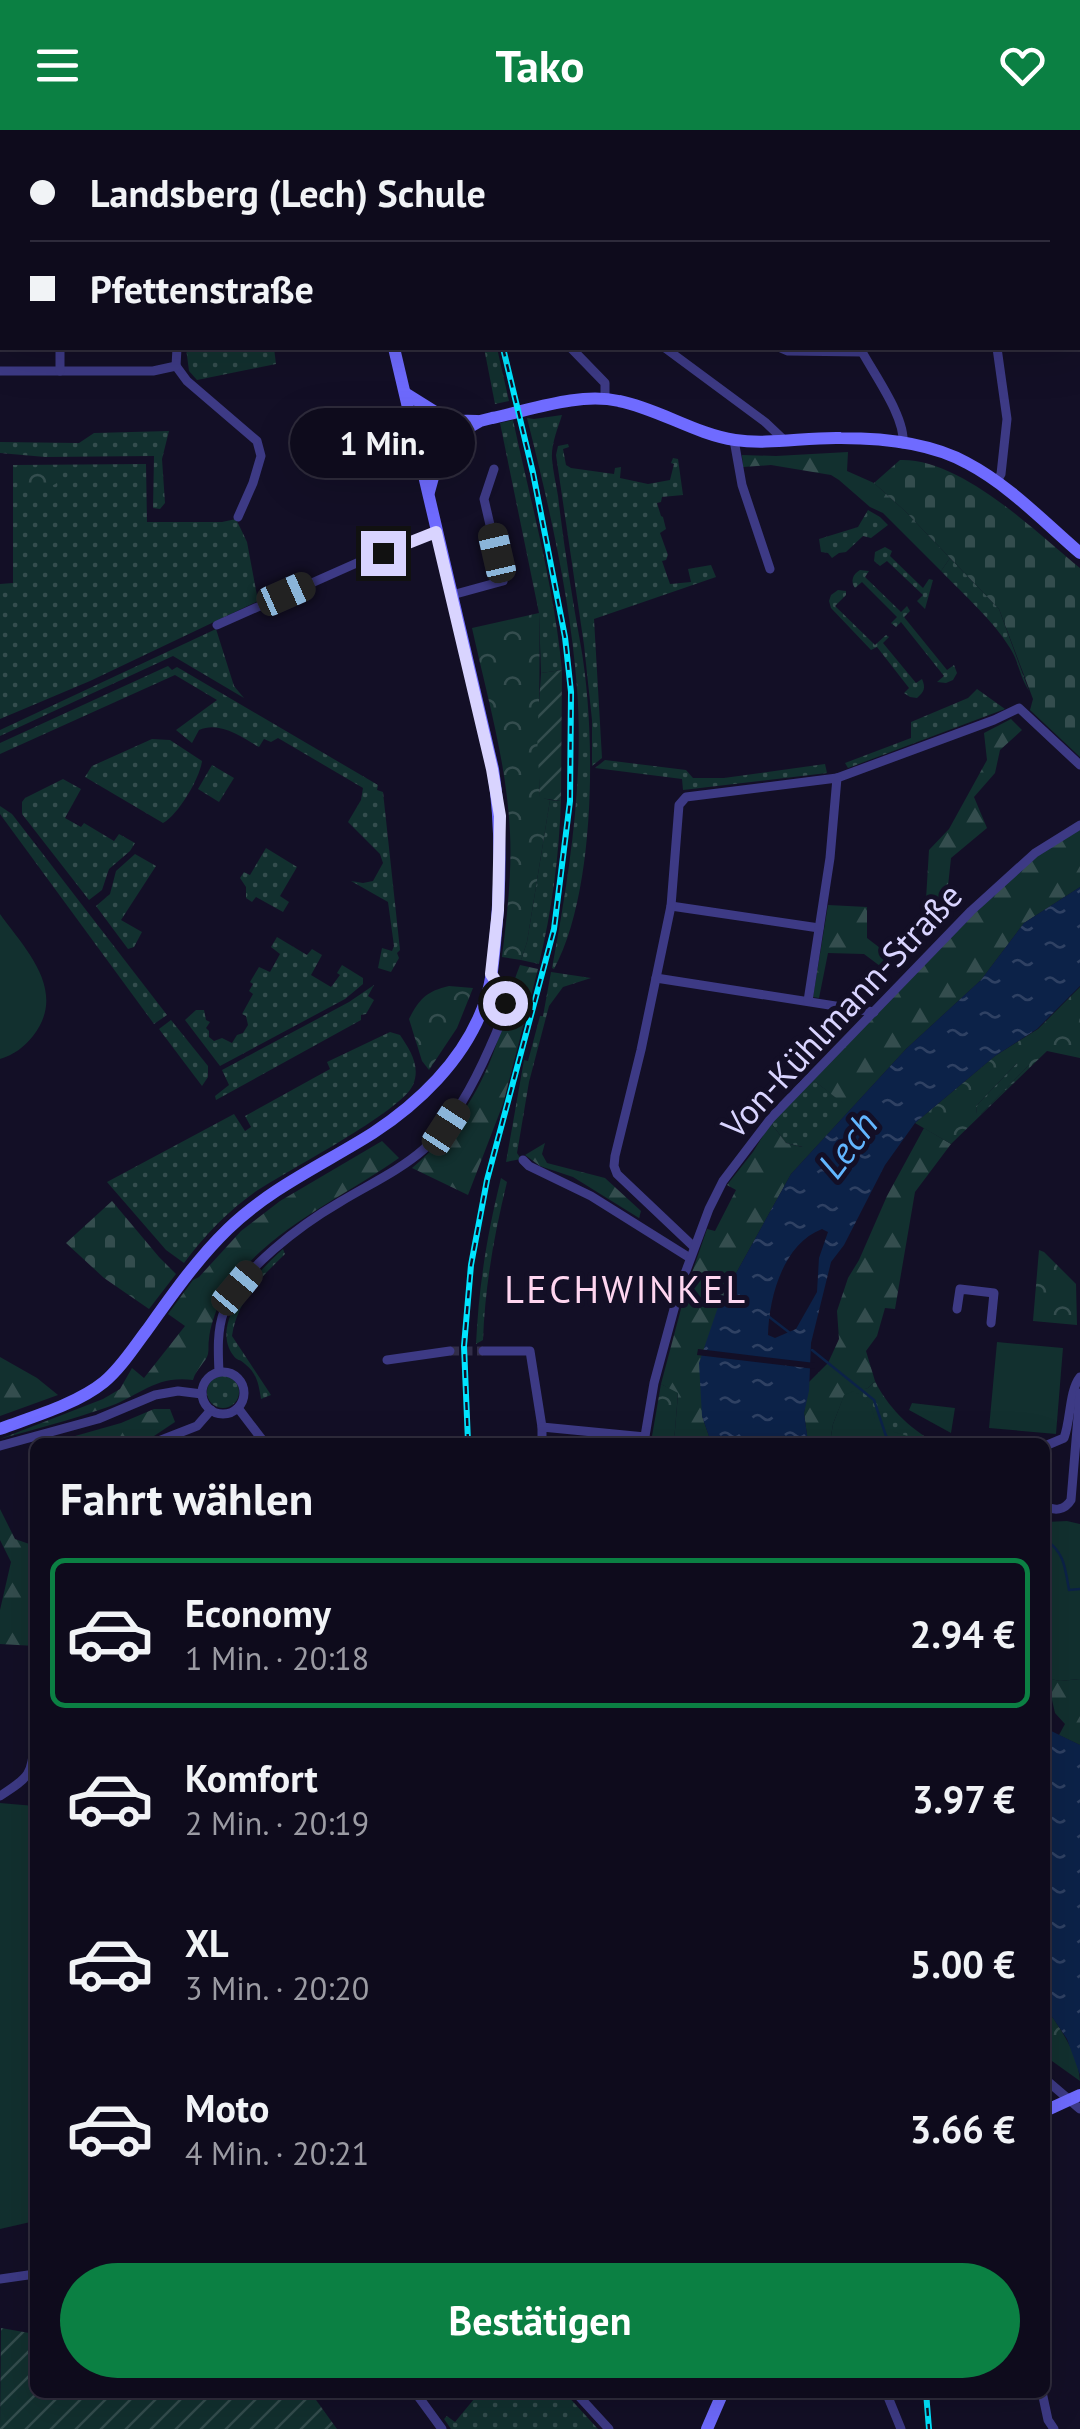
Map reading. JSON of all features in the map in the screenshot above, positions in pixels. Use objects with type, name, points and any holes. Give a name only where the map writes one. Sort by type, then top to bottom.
[{"type":"main road","points":[[0,1428],[86,1394],[108,1379],[228,1228],[266,1198],[378,1130],[423,1094],[446,1070],[483,1008],[498,910],[500,816],[394,350]]},
{"type":"main road","points":[[405,393],[437,413],[462,421]]},
{"type":"main road","points":[[416,441],[431,426],[486,420],[566,402],[605,399],[734,440],[842,438],[902,444],[964,461],[997,481],[1080,553]]},
{"type":"main road","points":[[416,441],[456,436],[486,420]]},
{"type":"main road","points":[[428,499],[437,463],[456,436]]},
{"type":"main road","points":[[1050,2109],[1077,2101]]},
{"type":"main road","points":[[706,2429],[720,2398]]},
{"type":"street","points":[[60,350],[60,371]]},
{"type":"street","points":[[177,350],[176,366],[187,381],[256,442],[261,456],[238,517]]},
{"type":"street","points":[[572,350],[605,383],[605,399]]},
{"type":"street","points":[[668,350],[784,440]]},
{"type":"street","points":[[784,350],[861,350],[900,418],[902,444]]},
{"type":"street","points":[[997,350],[1008,419],[997,481]]},
{"type":"street","points":[[0,371],[153,371],[176,366]]},
{"type":"street","points":[[734,440],[742,485],[770,568]]},
{"type":"street","points":[[452,595],[503,581],[484,498],[494,470]]},
{"type":"street","points":[[217,624],[436,532]]},
{"type":"street","points":[[692,1252],[614,1166],[671,906],[679,805],[686,797],[837,778],[1018,708],[1080,766]]},
{"type":"street","points":[[808,1001],[830,858],[837,778]]},
{"type":"street","name":"Von-Kühlmann-Straße","points":[[644,1438],[654,1383],[692,1252],[723,1181],[766,1125],[1009,874],[1035,852],[1080,825]]},
{"type":"street","points":[[671,906],[819,928]]},
{"type":"street","points":[[219,1372],[222,1315],[252,1270],[272,1250],[336,1204],[424,1150],[446,1127],[485,1059],[502,1016],[502,990],[491,974]]},
{"type":"street","points":[[656,978],[874,1012]]},
{"type":"street","points":[[524,1160],[528,1166],[692,1252]]},
{"type":"street","points":[[957,1309],[960,1289],[994,1293],[991,1322]]},
{"type":"street","points":[[387,1360],[450,1351]]},
{"type":"street","points":[[483,1352],[530,1351],[542,1438]]},
{"type":"street","points":[[219,1372],[230,1372],[242,1383],[245,1394],[238,1408],[224,1414],[211,1410],[202,1394],[206,1379],[219,1372]]},
{"type":"street","points":[[1050,1444],[1064,1438],[1070,1422],[1073,1385],[1080,1377]]},
{"type":"street","points":[[1050,1508],[1068,1504],[1073,1494],[1080,1393]]},
{"type":"street","points":[[30,1438],[98,1420],[154,1394],[202,1394]]},
{"type":"street","points":[[238,1408],[261,1438]]},
{"type":"street","points":[[166,1438],[197,1426],[211,1410]]},
{"type":"street","points":[[542,1427],[628,1438]]},
{"type":"street","points":[[0,1446],[30,1438]]},
{"type":"street","points":[[0,1796],[28,1776],[30,1770]]},
{"type":"street","points":[[1050,2082],[1077,2101]]},
{"type":"street","points":[[0,2279],[30,2275]]},
{"type":"street","points":[[419,2398],[442,2429]]},
{"type":"street","points":[[580,2398],[608,2429]]},
{"type":"street","points":[[888,2398],[901,2429]]},
{"type":"street","points":[[1043,2398],[1049,2426]]},
{"type":"green space","points":[[186,350],[274,350],[276,364],[197,380],[189,371]]},
{"type":"green space","points":[[484,350],[497,350],[509,401],[495,404]]},
{"type":"green space","points":[[562,415],[552,459],[586,682],[590,766],[585,856],[578,898],[568,937],[554,969],[577,793],[579,723],[564,585],[527,418]]},
{"type":"green space","points":[[513,420],[548,576],[562,670],[541,673],[539,613],[500,423]]},
{"type":"green space","points":[[169,431],[162,459],[165,503],[160,509],[153,508],[154,456],[45,457],[0,453],[0,442],[79,443],[94,433]]},
{"type":"green space","points":[[568,444],[563,449],[566,465],[571,468],[614,474],[615,468],[621,467],[620,478],[648,484],[670,480],[674,464],[671,463],[673,458],[678,459],[683,495],[662,497],[657,503],[666,529],[660,533],[668,555],[662,561],[670,584],[691,582],[688,569],[711,565],[716,577],[594,619],[602,758],[592,766],[592,720],[584,645],[556,455],[558,446]]},
{"type":"green space","points":[[848,452],[847,471],[874,483],[950,558],[941,571],[883,513],[831,475],[771,465],[743,467],[742,455]]},
{"type":"green space","points":[[900,460],[948,471],[972,484],[1080,568],[1080,757],[1030,710],[1033,699],[999,609],[874,483]]},
{"type":"green space","points":[[146,464],[147,522],[236,519],[247,542],[258,601],[0,719],[0,584],[13,583],[13,465]]},
{"type":"green space","points":[[60,468],[63,479],[43,490],[20,489],[17,481],[23,470]]},
{"type":"green space","points":[[868,510],[888,525],[871,538],[863,536],[846,552],[832,558],[821,552],[819,539],[858,527]]},
{"type":"green space","points":[[885,547],[923,588],[929,579],[933,580],[925,609],[917,601],[923,595],[887,561],[880,566],[874,561],[875,552]]},
{"type":"green space","points":[[950,558],[999,609],[1029,691],[1003,637],[941,571]]},
{"type":"green space","points":[[860,570],[869,571],[865,577],[901,612],[907,606],[910,611],[904,617],[947,670],[954,665],[957,673],[953,680],[937,682],[944,676],[901,622],[896,627],[891,623],[897,617],[862,582],[855,588],[853,578]]},
{"type":"green space","points":[[838,590],[846,591],[846,595],[835,606],[875,645],[886,635],[889,637],[883,643],[916,683],[922,679],[924,690],[917,698],[904,693],[909,688],[877,647],[871,650],[831,608],[831,595]]},
{"type":"green space","points":[[539,613],[540,797],[550,800],[521,960],[502,957],[510,879],[508,807],[496,730],[472,628]]},
{"type":"green space","points":[[216,629],[234,686],[244,698],[173,656],[0,736],[0,730]]},
{"type":"green space","points":[[168,666],[172,670],[177,667],[378,785],[377,790],[383,792],[400,950],[391,972],[378,968],[382,948],[392,951],[394,946],[388,902],[351,881],[373,881],[383,863],[380,854],[348,822],[361,800],[363,788],[278,738],[271,742],[264,739],[259,747],[215,727],[199,730],[192,743],[176,730],[217,700],[175,675],[0,754],[0,743]]},
{"type":"green space","points":[[562,670],[561,801],[540,798],[537,735],[541,673]]},
{"type":"green space","points":[[977,689],[1005,709],[848,768],[845,763],[911,738],[911,722],[968,698]]},
{"type":"green space","points":[[1011,719],[1022,730],[1000,750],[995,773],[974,797],[987,828],[951,858],[945,914],[925,916],[929,850],[949,829],[987,760],[984,733]]},
{"type":"green space","points":[[152,739],[170,740],[202,761],[187,795],[163,823],[85,777],[92,766]]},
{"type":"green space","points":[[605,760],[686,770],[693,778],[724,778],[825,764],[827,773],[683,790],[682,779],[595,768]]},
{"type":"green space","points":[[212,765],[234,778],[219,802],[198,789]]},
{"type":"green space","points":[[63,779],[81,789],[65,818],[81,827],[84,823],[114,841],[119,834],[135,843],[109,869],[102,890],[89,900],[22,814],[25,798]]},
{"type":"green space","points":[[550,800],[561,801],[560,822],[557,863],[539,964],[521,960]]},
{"type":"green space","points":[[0,806],[12,814],[167,1015],[154,1024],[0,814]]},
{"type":"green space","points":[[1080,828],[1080,887],[1024,923],[981,980],[906,1049],[791,1174],[719,1304],[702,1416],[710,1438],[674,1438],[678,1394],[661,1384],[707,1229],[715,1231],[736,1190],[727,1185],[771,1123],[786,1143],[802,1147],[844,1104],[813,1080],[920,967],[1036,857]]},
{"type":"green space","points":[[266,848],[297,867],[280,896],[289,902],[283,912],[256,897],[252,902],[246,898],[246,887],[240,878],[244,872],[250,875]]},
{"type":"green space","points":[[135,854],[156,866],[121,920],[142,932],[134,947],[128,949],[96,906],[110,894],[116,871]]},
{"type":"green space","points":[[828,905],[867,907],[867,938],[897,961],[888,972],[864,954],[828,953],[819,998],[813,997]]},
{"type":"green space","points":[[0,914],[39,972],[46,1003],[43,1019],[33,1036],[0,1059]]},
{"type":"green space","points":[[277,937],[307,955],[312,949],[322,955],[311,975],[331,987],[342,965],[363,978],[363,984],[345,999],[220,1066],[185,1020],[196,1010],[204,1010],[210,1022],[206,1028],[209,1037],[232,1043],[248,1025],[242,1014],[253,994],[249,991],[253,984],[250,982],[259,967],[270,972],[280,954],[271,947]]},
{"type":"green space","points":[[520,965],[538,969],[503,1104],[468,1195],[412,1168],[455,1124],[476,1090],[493,1053]]},
{"type":"green space","points":[[551,972],[591,978],[563,987],[549,1006],[529,1082],[517,1153],[521,1159],[506,1162],[524,1060],[528,1061],[543,1016]]},
{"type":"green space","points":[[374,985],[368,996],[374,1000],[361,1020],[216,1100],[215,1096],[229,1085],[222,1070]]},
{"type":"green space","points":[[449,986],[473,988],[457,1028],[429,1070],[422,1061],[409,1019],[424,997]]},
{"type":"green space","points":[[1080,987],[1080,1058],[1047,1051],[951,1144],[915,1123],[995,1056],[1038,1029]],"holes":[[[1017,1063],[1029,1065],[981,1114],[977,1114],[976,1106]]]},
{"type":"green space","points":[[171,1020],[208,1066],[208,1077],[202,1086],[159,1029]]},
{"type":"green space","points":[[390,1032],[400,1035],[415,1065],[413,1085],[404,1096],[366,1125],[245,1199],[217,1224],[184,1263],[166,1250],[107,1182],[234,1114],[245,1131],[251,1127],[245,1116],[330,1069],[327,1062]]},
{"type":"green space","points":[[1018,1062],[1030,1064],[977,1114],[976,1106]]},
{"type":"green space","points":[[813,1080],[845,1104],[803,1147],[786,1143],[771,1123]]},
{"type":"green space","points":[[924,1128],[951,1144],[915,1192],[895,1309],[885,1308],[877,1336],[866,1351],[875,1381],[868,1388],[844,1396],[831,1438],[807,1438],[804,1413],[809,1382],[828,1363],[839,1339],[837,1311],[848,1278]]},
{"type":"green space","points":[[382,1141],[399,1158],[276,1238],[235,1279],[218,1306],[208,1354],[193,1380],[157,1384],[105,1408],[0,1439],[103,1399],[120,1389],[132,1368],[144,1378],[185,1326],[168,1314],[193,1280],[241,1231],[280,1201]]},
{"type":"green space","points":[[545,1143],[542,1154],[547,1163],[605,1178],[641,1211],[639,1218],[573,1177],[540,1166],[525,1155]]},
{"type":"green space","points":[[501,1178],[507,1182],[491,1261],[483,1340],[476,1344],[484,1260]]},
{"type":"green space","points":[[112,1201],[176,1274],[149,1309],[104,1278],[66,1243]]},
{"type":"green space","points":[[283,1249],[285,1254],[245,1301],[232,1336],[271,1395],[261,1399],[252,1371],[233,1355],[227,1342],[227,1327],[240,1297]]},
{"type":"green space","points":[[1039,1250],[1076,1284],[1077,1325],[1033,1321]]},
{"type":"green space","points":[[997,1342],[1063,1348],[1056,1434],[989,1428]]},
{"type":"green space","points":[[0,1357],[37,1378],[58,1395],[0,1416]]},
{"type":"green space","points":[[223,1376],[234,1381],[239,1392],[234,1403],[223,1408],[212,1403],[207,1392],[212,1381]]},
{"type":"green space","points":[[875,1381],[900,1416],[928,1438],[832,1438],[854,1391],[868,1388]]},
{"type":"green space","points":[[661,1384],[678,1393],[674,1438],[652,1438]]},
{"type":"green space","points":[[854,1391],[868,1403],[875,1419],[883,1419],[894,1432],[915,1438],[831,1438],[844,1395]]},
{"type":"green space","points":[[912,1403],[955,1408],[951,1433],[909,1410]]},
{"type":"green space","points":[[154,1409],[170,1409],[175,1422],[151,1438],[68,1438]]},
{"type":"green space","points":[[0,1509],[15,1539],[30,1544],[30,1646],[0,1644],[0,1610],[11,1562],[0,1540]]},
{"type":"green space","points":[[1050,1522],[1080,1524],[1080,1679],[1050,1679]]},
{"type":"green space","points":[[1050,1679],[1080,1679],[1080,1745],[1059,1735],[1065,1724],[1055,1713]]},
{"type":"green space","points":[[0,1803],[30,1806],[30,2222],[0,2229]]},
{"type":"green space","points":[[1050,2014],[1072,2051],[1080,2081],[1050,2060]]},
{"type":"green space","points":[[1,2328],[30,2333],[30,2398],[315,2398],[337,2429],[0,2429]]},
{"type":"green space","points":[[475,2398],[570,2398],[598,2429],[451,2429],[444,2419],[447,2416],[455,2422]]},
{"type":"water","name":"Lech","points":[[1080,887],[1080,986],[1037,1029],[995,1056],[915,1123],[885,1165],[844,1245],[831,1262],[811,1343],[804,1413],[807,1438],[710,1438],[702,1416],[699,1363],[719,1304],[791,1174],[906,1049],[981,980],[1024,923]],"holes":[[[822,1229],[828,1232],[819,1258],[817,1292],[796,1329],[775,1338],[768,1335],[775,1289],[788,1259],[809,1236]]]},
{"type":"water","points":[[1050,1730],[1080,1745],[1080,2075],[1067,2039],[1050,2014]]},
{"type":"pier","points":[[698,1349],[815,1363],[815,1369],[697,1355]]},
{"type":"waterway","points":[[768,1316],[790,1333]]},
{"type":"waterway","points":[[812,1350],[874,1400],[889,1438]]},
{"type":"waterway","points":[[1050,1543],[1060,1555],[1069,1590],[1080,1589]]},
{"type":"tunnel","points":[[450,1351],[483,1351]]},
{"type":"railway","points":[[468,1438],[464,1346],[471,1265],[487,1180],[554,929],[570,801],[571,692],[565,637],[533,473],[503,350]]},
{"type":"railway","points":[[926,2398],[929,2429]]},
{"type":"district","name":"LECHWINKEL","points":[[626,1290]]},
{"type":"route","points":[[383,553],[436,532],[497,796],[501,836],[491,974],[505,1003]]}]
